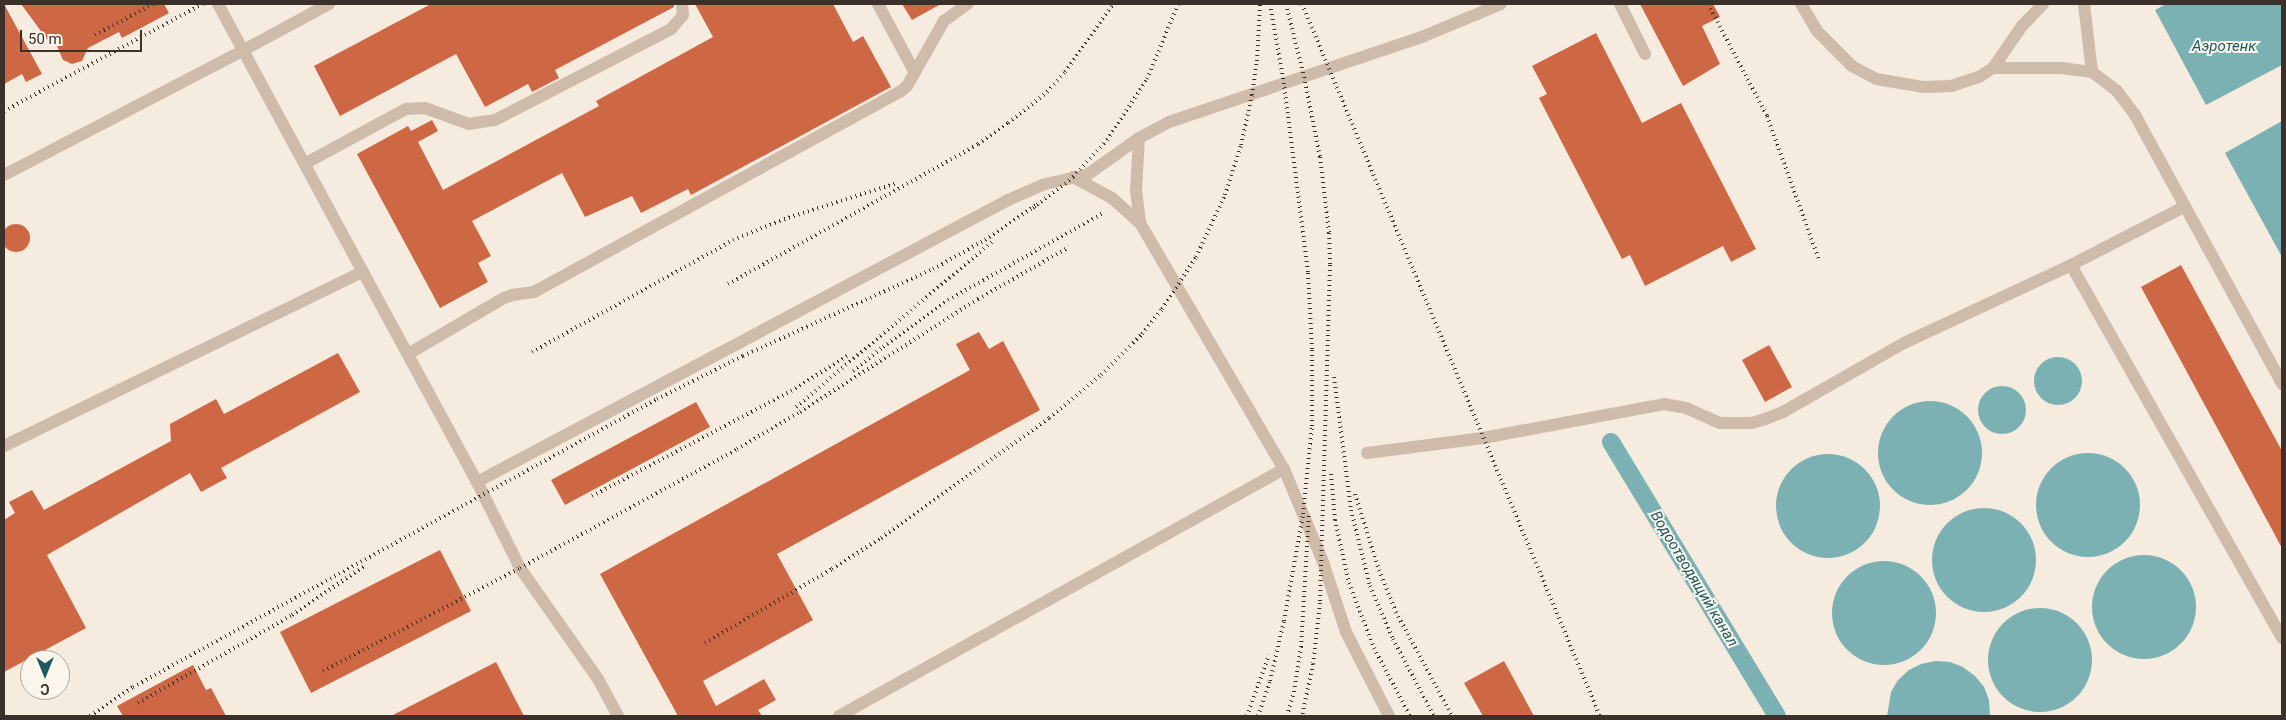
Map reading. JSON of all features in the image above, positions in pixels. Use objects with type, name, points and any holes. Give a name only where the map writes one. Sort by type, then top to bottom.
[{"type":"lane","points":[[218,4],[242,52],[306,164],[477,482],[520,568],[598,679],[618,716]]},
{"type":"lane","points":[[4,175],[242,52],[329,4]]},
{"type":"lane","points":[[306,164],[406,109],[425,108],[469,124],[495,120],[670,29],[683,15],[682,4]]},
{"type":"lane","points":[[878,4],[914,71]]},
{"type":"lane","points":[[408,354],[504,298],[534,292],[900,92],[906,86],[944,22],[967,4]]},
{"type":"lane","points":[[477,482],[1008,200],[1045,184],[1073,177],[1087,176],[1139,138],[1169,122],[1424,36],[1502,4]]},
{"type":"lane","points":[[1620,4],[1645,54]]},
{"type":"lane","points":[[1801,4],[1817,31],[1852,66],[1876,79],[1924,87],[1951,86],[1979,77],[1993,68],[2022,26],[2043,4]]},
{"type":"lane","points":[[2084,4],[2092,72]]},
{"type":"lane","points":[[1993,68],[2062,68],[2092,72],[2117,91],[2135,115],[2282,384]]},
{"type":"lane","points":[[1139,138],[1136,190],[1140,223]]},
{"type":"lane","points":[[1073,177],[1112,198],[1140,223],[1284,469],[1323,562],[1346,632],[1389,716]]},
{"type":"lane","points":[[1368,453],[1483,438],[1664,404],[1686,408],[1720,423],[1752,423],[1783,412],[1904,343],[2071,265],[2184,206]]},
{"type":"lane","points":[[2071,265],[2282,638]]},
{"type":"lane","points":[[4,446],[363,272]]},
{"type":"lane","points":[[839,716],[1284,469]]},
{"type":"water","name":"Аэротенк","points":[[2166,4],[2282,4],[2282,65],[2206,105],[2155,10]]},
{"type":"water","points":[[2282,121],[2282,257],[2225,153]]},
{"type":"water","points":[[2058,357],[2067,359],[2075,364],[2080,372],[2082,381],[2080,390],[2075,398],[2067,403],[2058,405],[2049,403],[2041,398],[2036,390],[2034,381],[2036,372],[2041,364],[2049,359]]},
{"type":"water","points":[[2002,386],[2011,388],[2019,393],[2024,401],[2026,410],[2024,419],[2019,427],[2011,432],[2002,434],[1993,432],[1985,427],[1980,419],[1978,410],[1980,401],[1985,393],[1993,388]]},
{"type":"water","points":[[1930,401],[1950,405],[1967,416],[1978,433],[1982,453],[1978,473],[1967,490],[1950,501],[1930,505],[1910,501],[1893,490],[1882,473],[1878,453],[1882,433],[1893,416],[1910,405]]},
{"type":"water","points":[[2088,453],[2108,457],[2125,468],[2136,485],[2140,505],[2136,525],[2125,542],[2108,553],[2088,557],[2068,553],[2051,542],[2040,525],[2036,505],[2040,485],[2051,468],[2068,457]]},
{"type":"water","points":[[1828,454],[1848,458],[1865,469],[1876,486],[1880,506],[1876,526],[1865,543],[1848,554],[1828,558],[1808,554],[1791,543],[1780,526],[1776,506],[1780,486],[1791,469],[1808,458]]},
{"type":"water","points":[[1984,508],[2004,512],[2021,523],[2032,540],[2036,560],[2032,580],[2021,597],[2004,608],[1984,612],[1964,608],[1947,597],[1936,580],[1932,560],[1936,540],[1947,523],[1964,512]]},
{"type":"water","points":[[2144,555],[2164,559],[2181,570],[2192,587],[2196,607],[2192,627],[2181,644],[2164,655],[2144,659],[2124,655],[2107,644],[2096,627],[2092,607],[2096,587],[2107,570],[2124,559]]},
{"type":"water","points":[[1884,561],[1904,565],[1921,576],[1932,593],[1936,613],[1932,633],[1921,650],[1904,661],[1884,665],[1864,661],[1847,650],[1836,633],[1832,613],[1836,593],[1847,576],[1864,565]]},
{"type":"water","points":[[2040,608],[2060,612],[2077,623],[2088,640],[2092,660],[2088,680],[2077,697],[2060,708],[2040,712],[2020,708],[2003,697],[1992,680],[1988,660],[1992,640],[2003,623],[2020,612]]},
{"type":"water","points":[[1935,661],[1950,662],[1963,667],[1975,676],[1984,687],[1989,700],[1990,716],[1887,716],[1891,692],[1898,680],[1909,670],[1921,664]]},
{"type":"building","points":[[4,4],[42,74],[26,82],[22,74],[4,84]]},
{"type":"building","points":[[21,4],[164,4],[169,13],[122,38],[119,32],[88,48],[82,61],[72,64],[63,60],[54,39],[49,42]]},
{"type":"building","points":[[431,4],[674,4],[674,7],[555,70],[559,78],[532,92],[528,84],[485,107],[456,54],[340,116],[314,66]]},
{"type":"building","points":[[695,4],[833,4],[853,42],[863,36],[891,87],[691,195],[688,189],[641,213],[632,196],[585,217],[562,173],[472,221],[491,256],[478,263],[488,282],[440,308],[357,154],[408,126],[411,131],[432,120],[438,131],[418,142],[443,190],[599,106],[596,101],[713,37]]},
{"type":"building","points":[[902,4],[941,4],[912,20]]},
{"type":"building","points":[[1640,4],[1713,4],[1720,17],[1702,26],[1720,64],[1683,86]]},
{"type":"building","points":[[1596,33],[1642,123],[1681,103],[1756,249],[1731,262],[1723,246],[1645,286],[1630,255],[1622,259],[1539,98],[1547,94],[1532,66]]},
{"type":"building","points":[[16,224],[26,228],[30,238],[26,248],[16,252],[6,248],[2,238],[6,228]]},
{"type":"building","points":[[2181,265],[2282,451],[2282,548],[2141,287]]},
{"type":"building","points":[[979,332],[989,349],[1003,341],[1040,410],[777,554],[813,620],[703,681],[716,706],[764,679],[776,700],[758,710],[762,716],[678,716],[600,574],[970,370],[956,344]]},
{"type":"building","points":[[1769,345],[1792,387],[1765,402],[1742,360]]},
{"type":"building","points":[[338,353],[360,392],[221,468],[227,478],[201,492],[190,473],[47,555],[86,628],[45,650],[20,650],[20,663],[4,672],[4,520],[15,513],[9,502],[32,490],[44,510],[171,441],[170,424],[216,399],[224,414]]},
{"type":"building","points":[[696,402],[710,427],[565,505],[551,480]]},
{"type":"building","points":[[440,550],[471,611],[311,693],[280,632]]},
{"type":"building","points":[[1504,661],[1534,716],[1483,716],[1464,683]]},
{"type":"building","points":[[496,662],[524,716],[391,716]]},
{"type":"building","points":[[193,665],[206,690],[211,688],[226,716],[123,716],[117,706]]},
{"type":"waterway","name":"Водоотводящий канал","points":[[1611,442],[1777,716]]},
{"type":"railway","points":[[95,35],[153,4]]},
{"type":"railway","points":[[4,111],[203,4]]},
{"type":"railway","points":[[728,284],[978,144],[1008,123],[1047,92],[1065,72],[1113,4]]},
{"type":"railway","points":[[1033,208],[1073,177],[1107,140],[1147,79],[1178,4]]},
{"type":"railway","points":[[705,643],[832,569],[881,538],[1049,418],[1101,375],[1142,334],[1162,309],[1196,257],[1225,195],[1241,145],[1252,95],[1257,61],[1260,4]]},
{"type":"railway","points":[[1258,716],[1270,681],[1284,621],[1303,514],[1312,426],[1312,349],[1308,272],[1284,84],[1270,4]]},
{"type":"railway","points":[[1286,4],[1304,77],[1320,157],[1329,233],[1330,265],[1320,603],[1313,664],[1302,716]]},
{"type":"railway","points":[[1302,4],[1600,716]]},
{"type":"railway","points":[[1708,4],[1767,116],[1819,260]]},
{"type":"railway","points":[[532,352],[733,240],[784,219],[897,183]]},
{"type":"railway","points":[[90,716],[133,687],[657,399],[743,356],[933,269],[985,240],[1039,203]]},
{"type":"railway","points":[[853,371],[948,300],[1103,213]]},
{"type":"railway","points":[[796,407],[993,241]]},
{"type":"railway","points":[[323,671],[520,568],[737,449],[800,412],[978,299],[1069,247]]},
{"type":"railway","points":[[592,496],[791,391],[847,356]]},
{"type":"railway","points":[[1334,377],[1351,510],[1370,586],[1393,639],[1434,716]]},
{"type":"railway","points":[[1331,474],[1335,520],[1349,583],[1374,648],[1410,716]]},
{"type":"railway","points":[[1355,494],[1379,570],[1396,612],[1452,716]]},
{"type":"railway","points":[[1287,716],[1294,692],[1301,647],[1309,514]]},
{"type":"railway","points":[[138,703],[292,615],[366,565]]},
{"type":"railway","points":[[1247,716],[1269,655]]}]
